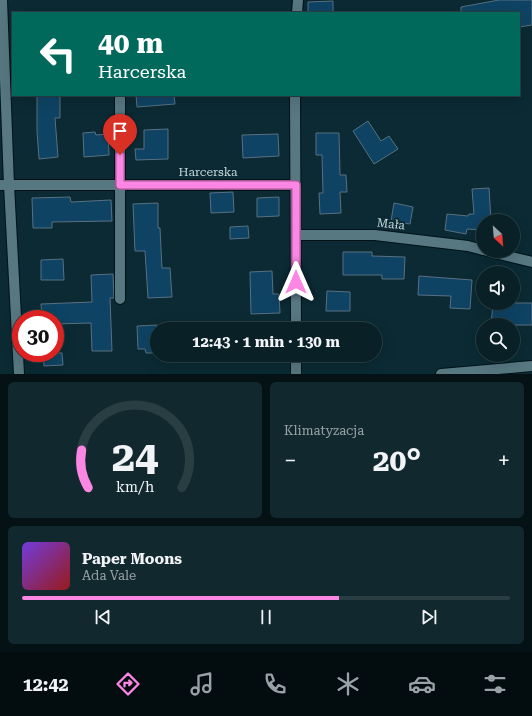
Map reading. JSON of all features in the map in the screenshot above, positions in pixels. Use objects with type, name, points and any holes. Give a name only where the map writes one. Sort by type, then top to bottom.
[{"type":"street","points":[[2,0],[4,185],[19,374]]},
{"type":"street","points":[[297,12],[298,0]]},
{"type":"street","points":[[120,96],[120,299]]},
{"type":"street","points":[[295,96],[296,322]]},
{"type":"street","name":"Harcerska","points":[[4,185],[296,185]]},
{"type":"street","name":"Mała","points":[[296,235],[375,235],[476,248]]},
{"type":"street","points":[[516,258],[532,262]]},
{"type":"street","points":[[296,362],[296,374]]},
{"type":"street","points":[[441,374],[532,366]]},
{"type":"building","points":[[499,0],[532,0],[532,25],[520,27],[520,12],[461,12],[461,7]]},
{"type":"building","points":[[333,1],[333,12],[308,12],[308,2]]},
{"type":"building","points":[[37,96],[60,96],[60,118],[55,118],[58,157],[39,159]]},
{"type":"building","points":[[136,96],[174,96],[175,104],[137,107]]},
{"type":"building","points":[[368,121],[381,141],[389,136],[398,149],[374,164],[353,131]]},
{"type":"building","points":[[168,129],[168,159],[136,160],[135,149],[144,149],[144,130]]},
{"type":"building","points":[[95,132],[96,135],[108,134],[109,155],[84,157],[83,133]]},
{"type":"building","points":[[316,133],[339,133],[340,175],[346,175],[347,192],[340,192],[341,213],[320,214],[319,193],[323,193],[322,155],[316,155]]},
{"type":"building","points":[[278,134],[279,156],[243,158],[242,135]]},
{"type":"building","points":[[489,188],[491,214],[476,214],[476,230],[467,229],[466,234],[445,230],[447,214],[468,216],[469,214],[474,214],[472,189]]},
{"type":"building","points":[[233,192],[234,212],[211,213],[210,193]]},
{"type":"building","points":[[70,197],[71,202],[111,200],[112,221],[52,222],[52,228],[33,228],[32,198]]},
{"type":"building","points":[[279,197],[279,216],[257,217],[257,198]]},
{"type":"building","points":[[158,203],[158,228],[160,228],[162,268],[170,268],[172,297],[148,298],[145,251],[135,251],[133,204]]},
{"type":"building","points":[[394,203],[413,207],[410,224],[391,221]]},
{"type":"building","points":[[248,226],[249,238],[230,239],[230,227]]},
{"type":"building","points":[[343,252],[372,252],[372,256],[405,257],[404,279],[382,279],[382,275],[343,275]]},
{"type":"building","points":[[63,259],[64,280],[41,280],[41,260]]},
{"type":"building","points":[[272,271],[273,294],[279,294],[280,313],[251,314],[250,272]]},
{"type":"building","points":[[113,274],[114,298],[110,298],[112,351],[92,351],[91,323],[64,324],[64,310],[41,310],[41,304],[92,302],[91,275]]},
{"type":"building","points":[[419,276],[472,280],[470,309],[450,308],[451,296],[418,295]]},
{"type":"building","points":[[327,291],[350,292],[350,311],[326,311]]},
{"type":"building","points":[[520,303],[532,303],[532,325],[520,325],[520,318],[492,318],[492,310],[520,310]]},
{"type":"building","points":[[150,325],[150,353],[146,353],[145,349],[138,349],[137,326]]},
{"type":"building","points":[[44,362],[63,362],[63,365],[44,366]]},
{"type":"route","points":[[120,155],[120,185],[296,185],[296,282]]}]
